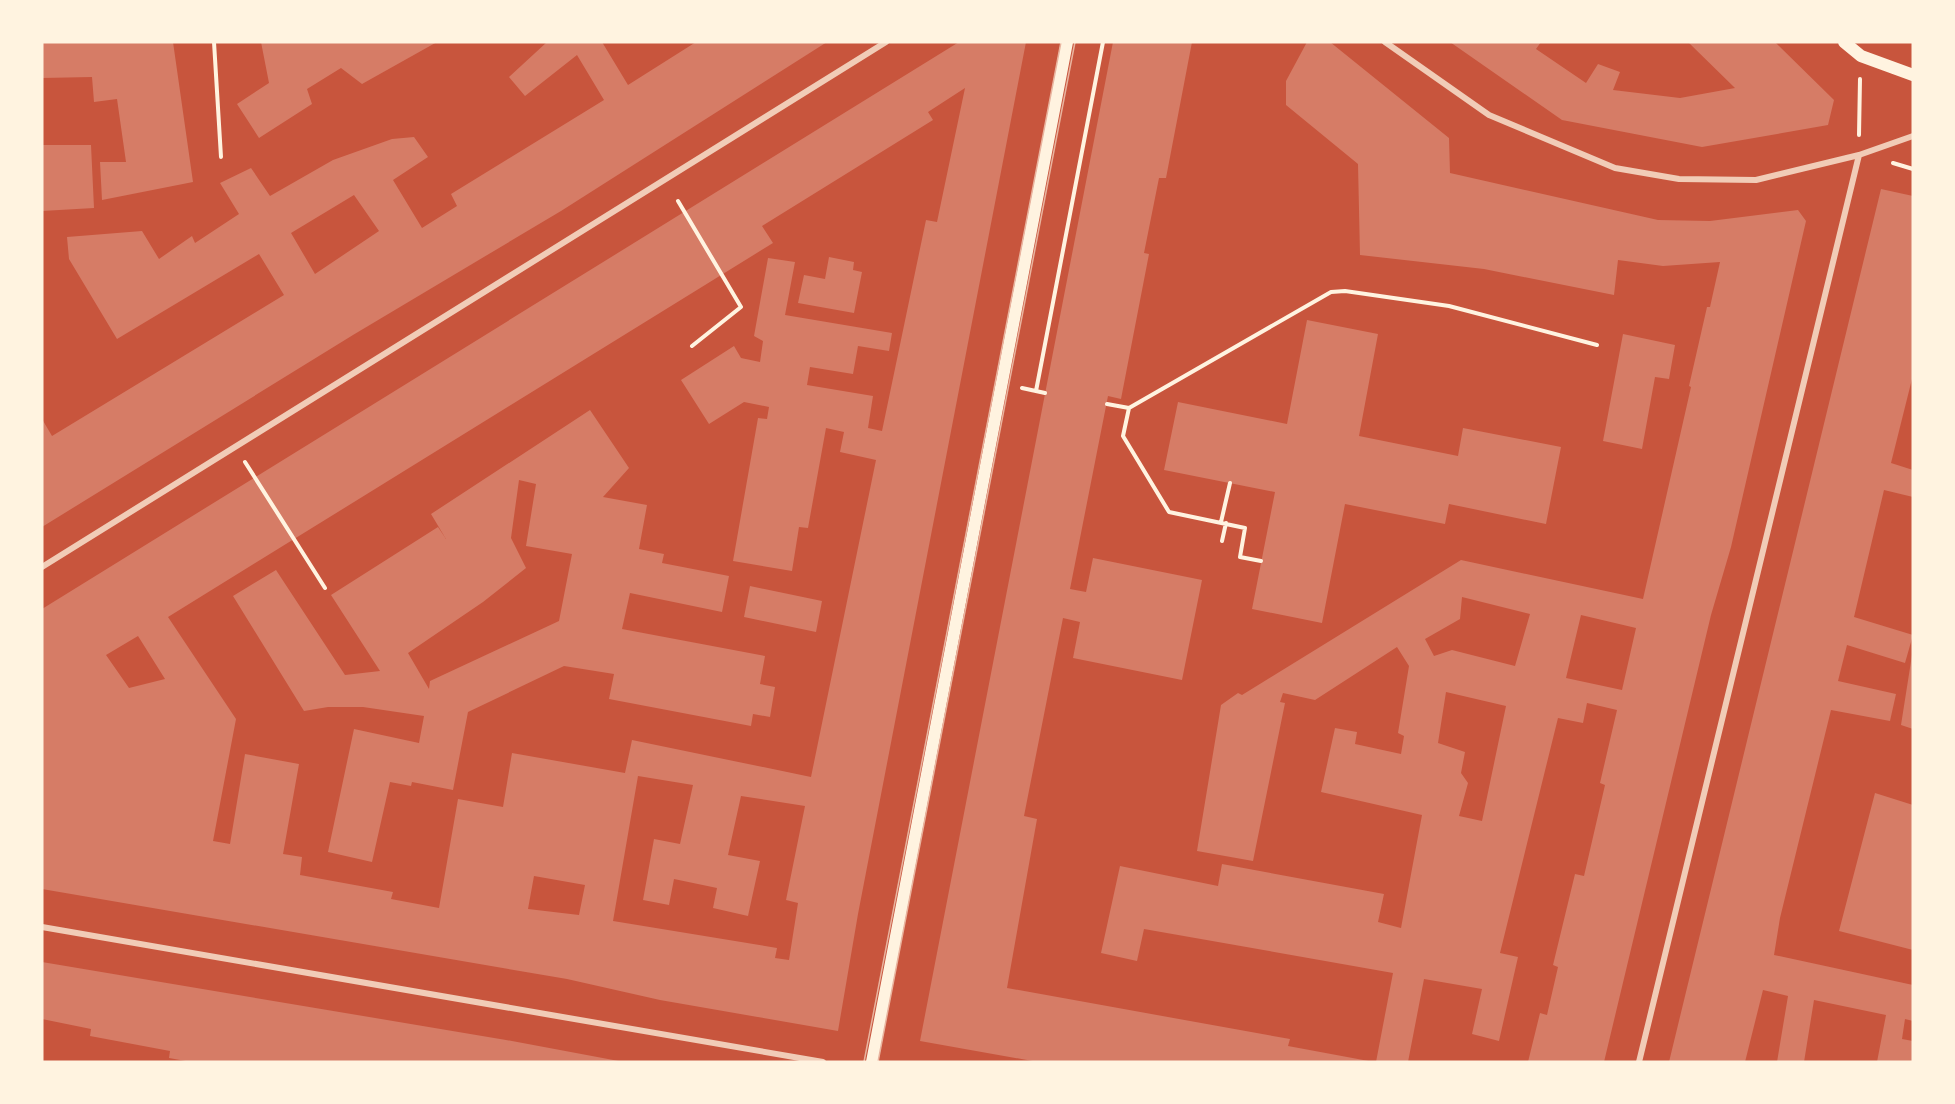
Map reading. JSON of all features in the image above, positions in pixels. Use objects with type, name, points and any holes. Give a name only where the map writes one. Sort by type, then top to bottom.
[{"type":"main road","points":[[872,1062],[1068,42]]},
{"type":"main road","points":[[1844,42],[1861,56],[1913,75]]},
{"type":"street","points":[[42,567],[886,42]]},
{"type":"street","points":[[1385,42],[1489,115],[1615,168],[1679,179],[1756,180],[1859,154],[1913,136]]},
{"type":"street","points":[[1639,1062],[1859,154]]},
{"type":"street","points":[[42,927],[823,1062]]},
{"type":"path","points":[[214,42],[221,158]]},
{"type":"path","points":[[1036,391],[1103,42]]},
{"type":"path","points":[[1859,154],[1861,56]]},
{"type":"path","points":[[678,201],[741,307],[692,346]]},
{"type":"path","points":[[1107,404],[1129,408],[1331,292],[1345,291],[1449,306],[1597,345]]},
{"type":"path","points":[[1129,408],[1123,436],[1169,512],[1245,528],[1240,557],[1261,561]]},
{"type":"path","points":[[250,469],[325,588]]},
{"type":"path","points":[[1222,541],[1230,483]]},
{"type":"building","points":[[42,42],[173,42],[193,182],[102,200],[100,162],[126,162],[117,99],[94,102],[92,77],[42,78]]},
{"type":"building","points":[[261,42],[437,42],[362,84],[341,68],[307,89],[312,104],[259,138],[237,104],[269,83]]},
{"type":"building","points":[[547,42],[602,42],[628,85],[696,42],[827,42],[561,211],[353,335],[42,527],[42,419],[52,436],[284,295],[259,254],[117,339],[69,259],[67,237],[142,231],[159,259],[192,236],[195,243],[239,214],[220,183],[251,168],[270,196],[333,160],[392,139],[414,137],[428,157],[393,180],[422,228],[457,206],[451,194],[604,100],[577,55],[525,96],[509,77]],"holes":[[[354,195],[379,231],[315,274],[291,233]]]},
{"type":"building","points":[[959,42],[1026,42],[858,914],[838,1031],[660,1000],[567,979],[42,889],[42,609]],"holes":[[[965,88],[937,222],[926,220],[882,431],[868,428],[873,396],[807,385],[810,367],[853,374],[858,346],[889,351],[892,333],[785,315],[795,262],[768,258],[754,336],[763,341],[760,362],[741,358],[734,346],[681,380],[709,424],[744,402],[769,407],[767,419],[758,418],[733,561],[792,571],[799,527],[808,528],[826,428],[844,432],[840,452],[876,460],[811,777],[632,740],[625,773],[512,753],[503,807],[458,799],[439,908],[391,899],[393,892],[300,875],[302,857],[283,854],[299,764],[245,754],[230,844],[213,841],[236,719],[168,617],[773,243],[762,226],[933,120],[928,112]],[[138,636],[165,679],[129,688],[106,655]],[[638,776],[693,785],[680,844],[654,839],[643,900],[669,905],[674,879],[717,888],[713,908],[748,916],[760,861],[728,855],[741,796],[805,806],[786,900],[798,903],[789,960],[775,958],[777,948],[613,921]],[[534,876],[585,885],[579,915],[528,909]]]},
{"type":"building","points":[[1113,42],[1192,42],[1166,178],[1159,178],[1144,253],[1149,254],[1121,399],[1108,396],[1070,589],[1086,592],[1093,558],[1202,580],[1182,680],[1073,658],[1080,622],[1063,618],[1024,816],[1037,819],[1007,988],[1290,1039],[1288,1046],[1374,1062],[1038,1062],[920,1041]]},
{"type":"building","points":[[1307,42],[1330,42],[1449,138],[1450,173],[1658,220],[1710,221],[1798,210],[1806,221],[1731,547],[1711,615],[1604,1062],[1528,1062],[1540,1013],[1547,1015],[1558,967],[1553,965],[1575,874],[1584,876],[1605,785],[1600,783],[1617,710],[1587,703],[1583,723],[1558,718],[1500,953],[1518,957],[1499,1041],[1472,1034],[1482,989],[1424,979],[1408,1062],[1376,1062],[1393,973],[1144,929],[1137,961],[1101,953],[1120,866],[1218,886],[1222,864],[1384,894],[1378,922],[1401,928],[1422,815],[1321,792],[1335,728],[1357,732],[1355,744],[1401,754],[1404,736],[1398,733],[1409,666],[1397,647],[1315,700],[1283,693],[1280,702],[1285,703],[1253,861],[1197,851],[1221,705],[1238,693],[1242,695],[1461,560],[1643,599],[1707,307],[1710,307],[1720,262],[1663,266],[1618,260],[1614,295],[1484,269],[1360,255],[1358,164],[1286,105],[1286,81]],"holes":[[[1462,597],[1530,614],[1515,666],[1452,650],[1434,656],[1425,639],[1460,619]],[[1581,615],[1636,628],[1622,690],[1566,678]],[[1446,692],[1506,706],[1482,821],[1459,816],[1468,783],[1461,773],[1465,752],[1438,743]]]},
{"type":"building","points":[[1450,42],[1541,42],[1536,49],[1586,83],[1598,64],[1620,72],[1613,90],[1680,98],[1735,88],[1688,42],[1775,42],[1834,100],[1828,125],[1702,147],[1562,120]]},
{"type":"building","points":[[42,145],[91,145],[94,208],[42,211]]},
{"type":"building","points":[[1881,189],[1913,196],[1913,375],[1891,463],[1913,470],[1913,497],[1884,490],[1854,617],[1913,635],[1905,663],[1847,645],[1838,681],[1896,694],[1890,721],[1831,710],[1780,918],[1774,955],[1913,985],[1913,1021],[1905,1019],[1902,1039],[1913,1041],[1913,1062],[1877,1062],[1886,1015],[1814,1000],[1804,1062],[1777,1062],[1788,996],[1763,990],[1745,1062],[1669,1062]]},
{"type":"building","points":[[829,257],[854,262],[853,270],[862,272],[854,313],[798,303],[804,275],[825,279]]},
{"type":"building","points":[[1307,320],[1378,334],[1359,436],[1458,456],[1463,428],[1561,447],[1546,524],[1449,504],[1445,524],[1345,504],[1322,623],[1252,609],[1275,492],[1164,470],[1178,402],[1287,424]]},
{"type":"building","points":[[1623,334],[1675,345],[1669,379],[1655,377],[1642,449],[1603,441]]},
{"type":"building","points":[[590,410],[629,468],[603,497],[647,505],[639,549],[664,554],[662,563],[729,576],[722,612],[630,593],[622,629],[765,656],[760,684],[775,687],[770,717],[753,714],[751,726],[609,699],[614,674],[564,666],[468,712],[453,790],[412,782],[411,786],[390,782],[372,862],[328,852],[354,729],[419,743],[424,716],[363,707],[328,707],[304,711],[233,596],[276,570],[345,675],[380,671],[331,595],[438,527],[446,539],[431,514]],"holes":[[[519,480],[536,484],[526,546],[572,554],[559,621],[430,681],[429,689],[408,653],[483,602],[526,568],[511,538]]]},
{"type":"building","points":[[750,586],[822,601],[816,632],[744,617]]},
{"type":"building","points":[[1913,655],[1913,729],[1901,725]]},
{"type":"building","points":[[1875,793],[1913,805],[1913,950],[1839,931]]},
{"type":"building","points":[[42,962],[624,1062],[191,1062],[169,1058],[170,1051],[90,1036],[91,1029],[42,1019]]},
{"type":"tram line","points":[[864,1062],[1061,42]]},
{"type":"tram line","points":[[878,1062],[1075,42]]}]
